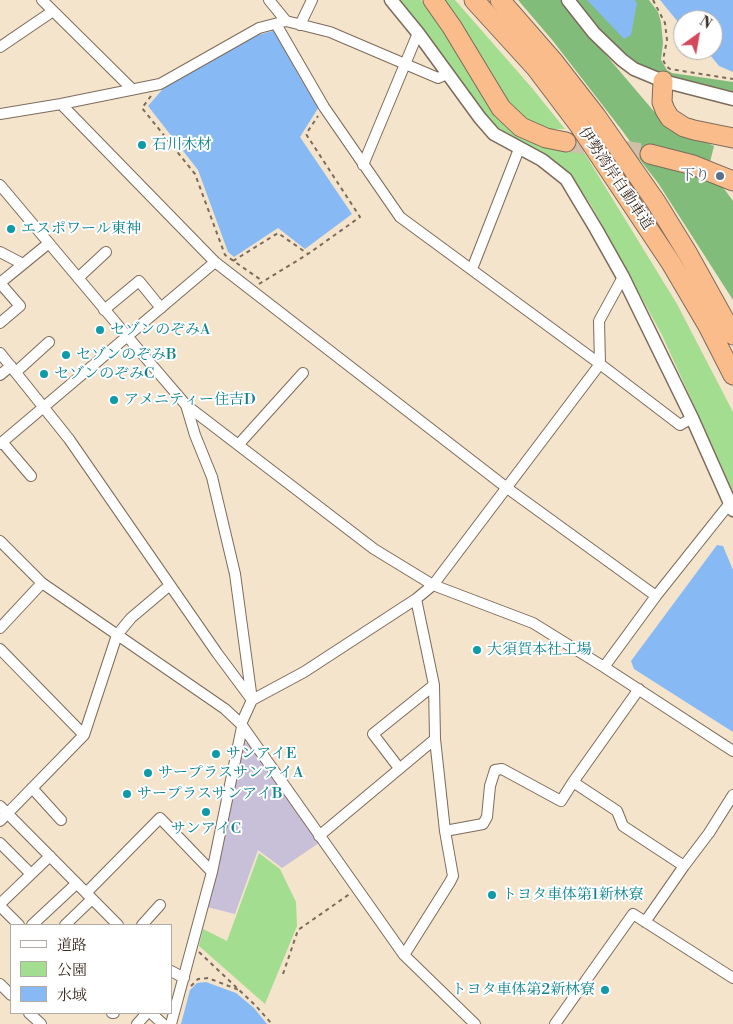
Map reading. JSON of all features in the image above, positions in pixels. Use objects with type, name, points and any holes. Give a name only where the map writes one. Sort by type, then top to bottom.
[{"type":"highway","points":[[433,0],[452,27],[500,108],[509,118],[532,133],[566,142]]},
{"type":"highway","name":"伊勢湾岸自動車道","points":[[474,0],[536,68],[579,125],[671,263],[708,326],[733,375]]},
{"type":"highway","name":"伊勢湾岸自動車道","points":[[500,0],[554,62],[596,116],[656,202],[688,254],[733,335]]},
{"type":"highway","points":[[662,81],[662,102],[670,118],[694,130],[733,138]]},
{"type":"highway","points":[[650,154],[694,165],[733,181]]},
{"type":"highway","points":[[656,202],[711,277],[733,316]]},
{"type":"street","points":[[42,0],[132,89]]},
{"type":"street","points":[[269,0],[324,107],[400,217],[680,425],[692,418]]},
{"type":"street","points":[[300,25],[312,0]]},
{"type":"street","points":[[391,0],[494,134],[542,160],[566,179],[623,277],[692,418],[732,506],[656,596],[604,666]]},
{"type":"street","points":[[568,0],[594,33],[634,69],[662,81],[733,99]]},
{"type":"street","points":[[0,47],[54,11]]},
{"type":"street","points":[[0,114],[160,84],[259,28],[281,22],[330,32],[438,78],[447,74]]},
{"type":"street","points":[[363,165],[418,33]]},
{"type":"street","points":[[60,104],[218,264],[508,488],[656,596]]},
{"type":"street","points":[[472,269],[519,149]]},
{"type":"street","points":[[0,184],[104,310],[186,405],[374,549],[432,586],[533,623],[604,666],[733,751]]},
{"type":"street","points":[[0,323],[20,306],[0,283],[49,243]]},
{"type":"street","points":[[0,252],[23,264]]},
{"type":"street","points":[[78,278],[106,252]]},
{"type":"street","points":[[31,476],[1,443],[126,336],[218,264]]},
{"type":"street","points":[[252,700],[304,672],[416,600],[432,586],[600,364],[599,321],[623,277]]},
{"type":"street","points":[[104,310],[138,281],[161,308]]},
{"type":"street","points":[[0,375],[13,369],[49,342]]},
{"type":"street","points":[[0,353],[44,406],[98,480],[252,700]]},
{"type":"street","points":[[239,444],[303,373]]},
{"type":"street","points":[[171,1024],[212,872],[242,726],[252,700],[235,574],[212,476],[195,435],[186,405]]},
{"type":"street","points":[[0,541],[42,583],[225,709],[242,726],[404,955],[475,1024]]},
{"type":"street","points":[[0,628],[42,583]]},
{"type":"street","points":[[4,817],[84,735],[117,635],[131,618],[170,585]]},
{"type":"street","points":[[404,955],[453,876],[445,831],[435,738],[434,685],[416,600]]},
{"type":"street","points":[[0,649],[84,735]]},
{"type":"street","points":[[399,768],[373,734],[434,685]]},
{"type":"street","points":[[445,831],[483,824],[487,817],[490,786],[495,770],[502,769],[561,801],[639,689]]},
{"type":"street","points":[[319,836],[435,738]]},
{"type":"street","points":[[573,782],[617,811],[623,826],[684,866]]},
{"type":"street","points":[[32,788],[61,820]]},
{"type":"street","points":[[645,922],[709,833],[733,796]]},
{"type":"street","points":[[0,806],[4,817],[50,856],[115,924]]},
{"type":"street","points":[[66,924],[160,818],[212,872]]},
{"type":"street","points":[[0,843],[31,874]]},
{"type":"street","points":[[19,924],[0,905],[50,856]]},
{"type":"street","points":[[33,924],[76,884]]},
{"type":"street","points":[[143,924],[160,905]]},
{"type":"street","points":[[555,1024],[634,914],[733,978]]},
{"type":"street","points":[[172,972],[184,978]]},
{"type":"street","points":[[0,984],[10,994]]},
{"type":"street","points":[[30,1014],[41,1024]]},
{"type":"street","points":[[136,1024],[146,1014]]},
{"type":"street","points":[[153,1014],[163,1024]]},
{"type":"path","points":[[653,0],[665,23],[667,40],[663,60],[666,66],[670,69],[733,79]]},
{"type":"path","points":[[160,84],[142,108],[195,174],[225,255],[262,281]]},
{"type":"path","points":[[252,291],[262,281],[308,254],[360,217],[306,134],[324,107]]},
{"type":"path","points":[[218,264],[234,261],[278,233],[308,254]]},
{"type":"path","points":[[283,974],[298,930],[357,889]]},
{"type":"path","points":[[193,946],[241,991],[272,1024]]},
{"type":"path","points":[[188,988],[198,980],[208,978],[241,991]]},
{"type":"shaded area","points":[[248,742],[319,843],[282,868],[258,850],[235,914],[207,907],[242,744]]},
{"type":"green space","points":[[399,0],[421,0],[439,25],[491,110],[510,130],[539,142],[582,149],[677,304],[733,412],[733,491],[662,335],[591,205],[569,173],[552,159],[505,133],[487,118],[458,81],[433,42]]},
{"type":"green space","points":[[439,0],[455,0],[565,129],[543,129],[507,109]]},
{"type":"green space","points":[[518,0],[562,0],[583,28],[663,122],[714,146],[709,166],[716,182],[733,201],[733,300],[658,183],[634,152],[637,151],[553,41]]},
{"type":"green space","points":[[577,0],[649,0],[658,12],[661,22],[663,43],[661,60],[667,70],[672,73],[733,82],[733,93],[662,74],[644,67],[624,53],[597,26]]},
{"type":"green space","points":[[259,853],[280,869],[296,902],[297,926],[265,1004],[199,946],[203,929],[227,941]]},
{"type":"water","points":[[587,0],[634,0],[637,3],[631,35],[624,39]]},
{"type":"water","points":[[660,0],[733,0],[733,72],[719,66],[714,60],[723,60],[723,10],[673,10],[673,16]]},
{"type":"water","points":[[276,30],[320,105],[300,137],[352,214],[305,249],[278,228],[234,257],[228,252],[198,170],[148,106],[162,90],[179,77],[251,37]]},
{"type":"water","points":[[717,545],[723,546],[733,570],[733,732],[634,669],[631,661]]},
{"type":"water","points":[[206,982],[236,993],[254,1008],[267,1024],[181,1024],[190,990],[197,983]]},
{"type":"tunnel","points":[[566,142],[650,154]]},
{"type":"place","name":"石川木材","points":[[142,145]]},
{"type":"place","name":"下り","points":[[720,176]]},
{"type":"place","name":"エスポワール東神","points":[[11,229]]},
{"type":"place","name":"セゾンのぞみA","points":[[100,330]]},
{"type":"place","name":"セゾンのぞみB","points":[[66,355]]},
{"type":"place","name":"セゾンのぞみC","points":[[44,374]]},
{"type":"place","name":"アメニティー住吉D","points":[[114,400]]},
{"type":"place","name":"大須賀本社工場","points":[[477,650]]},
{"type":"place","name":"サンアイE","points":[[216,754]]},
{"type":"place","name":"サープラスサンアイA","points":[[148,773]]},
{"type":"place","name":"サープラスサンアイB","points":[[127,794]]},
{"type":"place","name":"サンアイC","points":[[206,812]]},
{"type":"place","name":"トヨタ車体第1新林寮","points":[[492,895]]},
{"type":"place","name":"トヨタ車体第2新林寮","points":[[605,990]]}]
